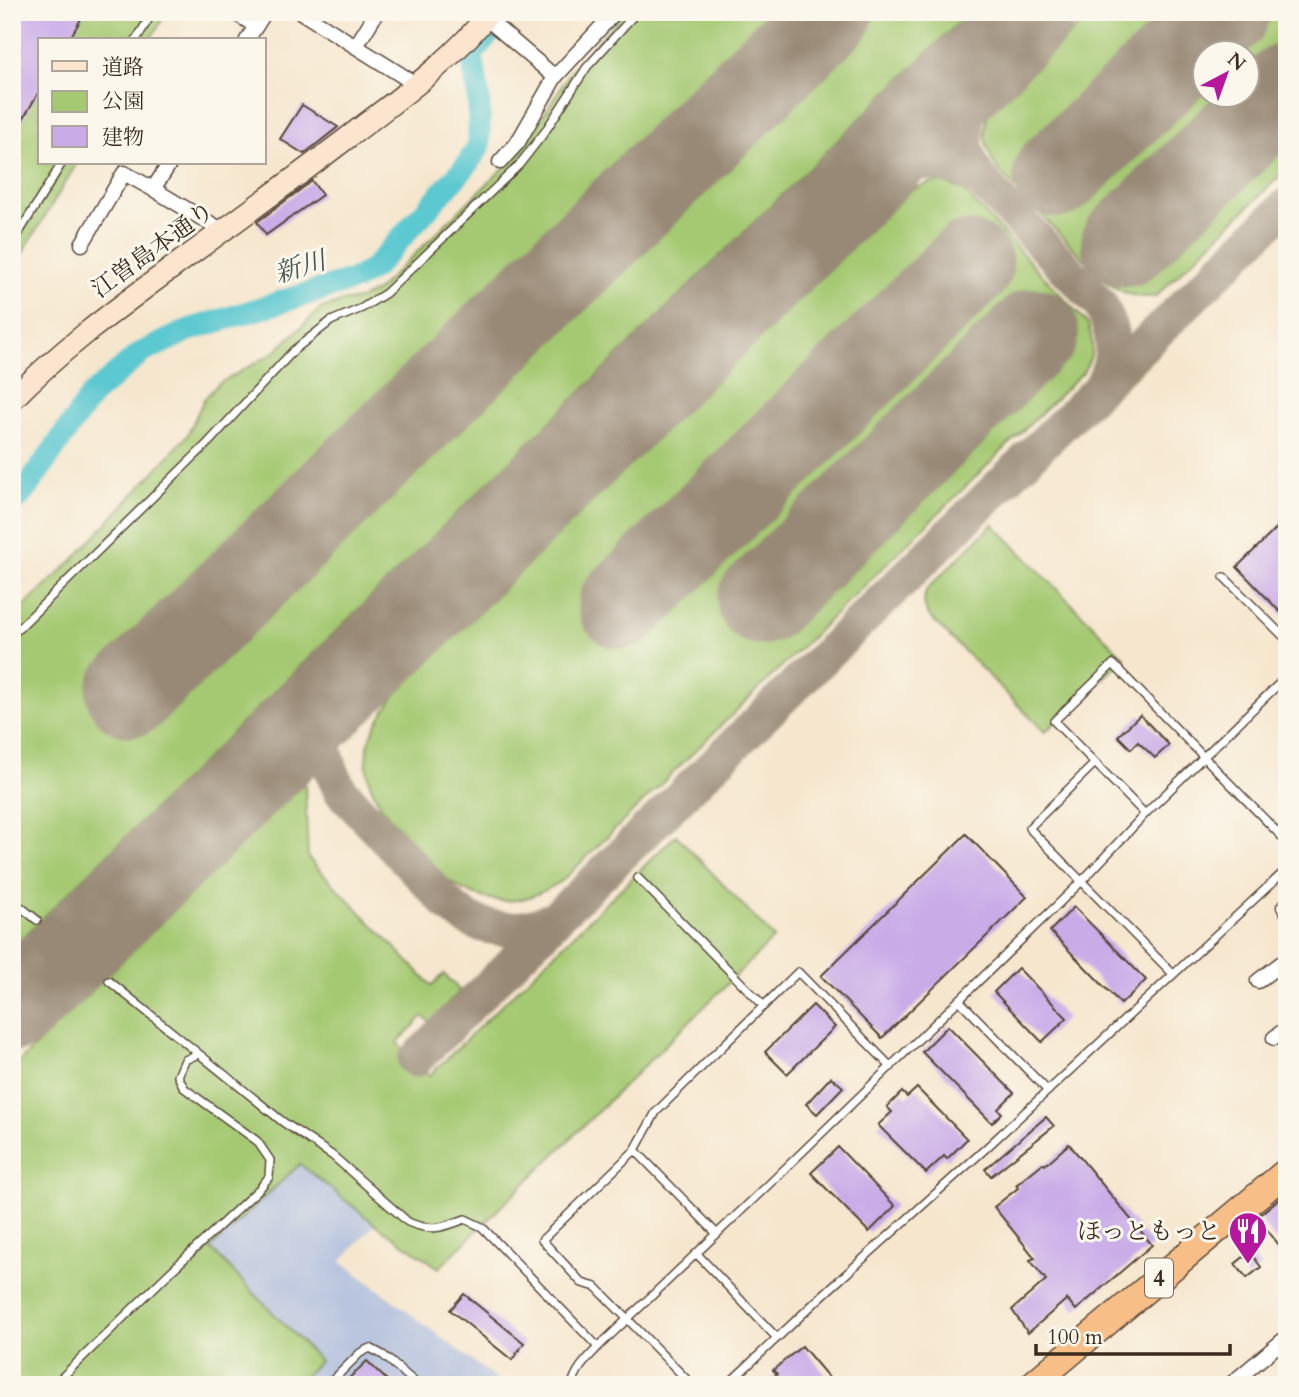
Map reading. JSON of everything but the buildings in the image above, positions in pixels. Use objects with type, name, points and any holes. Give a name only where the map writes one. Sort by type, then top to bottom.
[{"type":"highway","name":"4","points":[[1031,1385],[1287,1171]]},
{"type":"street","points":[[234,12],[256,26]]},
{"type":"street","points":[[248,38],[265,12]]},
{"type":"street","points":[[301,12],[417,85]]},
{"type":"street","points":[[356,46],[377,12]]},
{"type":"street","points":[[500,162],[518,142],[555,77],[612,13]]},
{"type":"street","points":[[488,15],[555,77]]},
{"type":"street","name":"江曽島本通り","points":[[12,400],[55,359],[108,316],[417,85],[466,41],[488,15]]},
{"type":"street","points":[[153,190],[169,164]]},
{"type":"street","points":[[82,244],[124,173],[223,231]]},
{"type":"street","points":[[1258,981],[1287,959]]},
{"type":"street","points":[[1274,1038],[1287,1028]]},
{"type":"street","points":[[1230,1385],[1287,1337]]},
{"type":"lane","points":[[137,38],[153,12]]},
{"type":"lane","points":[[12,635],[208,443],[294,350],[331,321],[362,308],[386,293],[519,165],[544,133],[587,67],[637,12]]},
{"type":"lane","points":[[12,244],[61,164]]},
{"type":"lane","points":[[1224,577],[1287,640]]},
{"type":"lane","points":[[1145,814],[1054,721],[1113,664],[1287,842]]},
{"type":"lane","points":[[572,1385],[579,1367],[598,1347],[1082,881],[1145,814],[1287,676]]},
{"type":"lane","points":[[1095,763],[1029,828],[1173,974]]},
{"type":"lane","points":[[1278,832],[1287,823]]},
{"type":"lane","points":[[727,1385],[1287,869]]},
{"type":"lane","points":[[638,878],[764,1006]]},
{"type":"lane","points":[[12,900],[37,920]]},
{"type":"lane","points":[[692,1385],[596,1287],[582,1283],[542,1240],[635,1150],[656,1112],[798,972],[891,1066]]},
{"type":"lane","points":[[108,981],[283,1122],[333,1156],[408,1222],[422,1228],[442,1228],[465,1219],[482,1227],[598,1347]]},
{"type":"lane","points":[[959,1000],[1048,1091]]},
{"type":"lane","points":[[54,1385],[260,1188],[268,1177],[270,1160],[257,1141],[184,1088],[178,1076],[185,1060],[198,1054]]},
{"type":"lane","points":[[635,1150],[717,1234]]},
{"type":"lane","points":[[697,1254],[777,1338]]},
{"type":"lane","points":[[328,1385],[360,1353],[370,1348],[383,1355],[418,1385]]},
{"type":"shaded area","points":[[300,1164],[375,1224],[341,1261],[504,1385],[64,1385]]},
{"type":"green space","points":[[12,12],[167,12],[151,38],[38,38],[38,164],[76,164],[12,271]]},
{"type":"green space","points":[[625,12],[969,12],[12,948],[12,618],[73,560],[187,436],[204,399],[218,384],[275,352],[320,309],[360,299],[378,290],[522,150],[572,69]]},
{"type":"green space","points":[[1093,12],[1287,12],[1287,169],[1155,297],[1129,294],[1106,282],[998,170],[986,143],[988,114]]},
{"type":"green space","points":[[942,182],[963,190],[1088,324],[1092,349],[1083,372],[562,881],[530,897],[505,901],[479,896],[452,883],[391,820],[375,796],[367,768],[367,753],[378,720],[398,692],[911,190],[929,183]]},
{"type":"green space","points":[[993,524],[1125,658],[1045,732],[927,614],[924,602],[926,590]]},
{"type":"green space","points":[[305,782],[308,858],[432,986],[444,974],[460,991],[430,1022],[423,1016],[397,1043],[430,1075],[676,835],[774,938],[439,1268],[375,1224],[300,1164],[210,1248],[320,1361],[296,1385],[64,1385],[67,1381],[62,1385],[12,1385],[12,1069]]},
{"type":"waterway","name":"新川","points":[[12,504],[23,493],[92,395],[141,353],[189,330],[356,279],[374,268],[466,166],[479,146],[479,99],[472,55],[505,12]]},
{"type":"taxiway","points":[[981,181],[971,164],[966,147],[966,101],[974,77],[986,57]]},
{"type":"taxiway","points":[[872,169],[906,163],[945,165],[966,172],[981,181],[1100,304],[1112,335],[1112,355],[1101,386]]},
{"type":"taxiway","points":[[326,702],[325,748],[341,791],[446,902],[473,921],[495,928],[530,927],[552,919],[577,898],[1287,205]]},
{"type":"taxiway","points":[[415,1060],[555,920]]},
{"type":"runway","points":[[130,693],[830,12]]},
{"type":"runway","points":[[12,1009],[1032,12]]},
{"type":"runway","points":[[1057,174],[1226,12]]},
{"type":"runway","points":[[1125,243],[1287,87]]},
{"type":"runway","points":[[622,605],[969,265]]},
{"type":"runway","points":[[761,601],[1035,332]]},
{"type":"place","name":"ほっともっと","points":[[1248,1265]]}]
